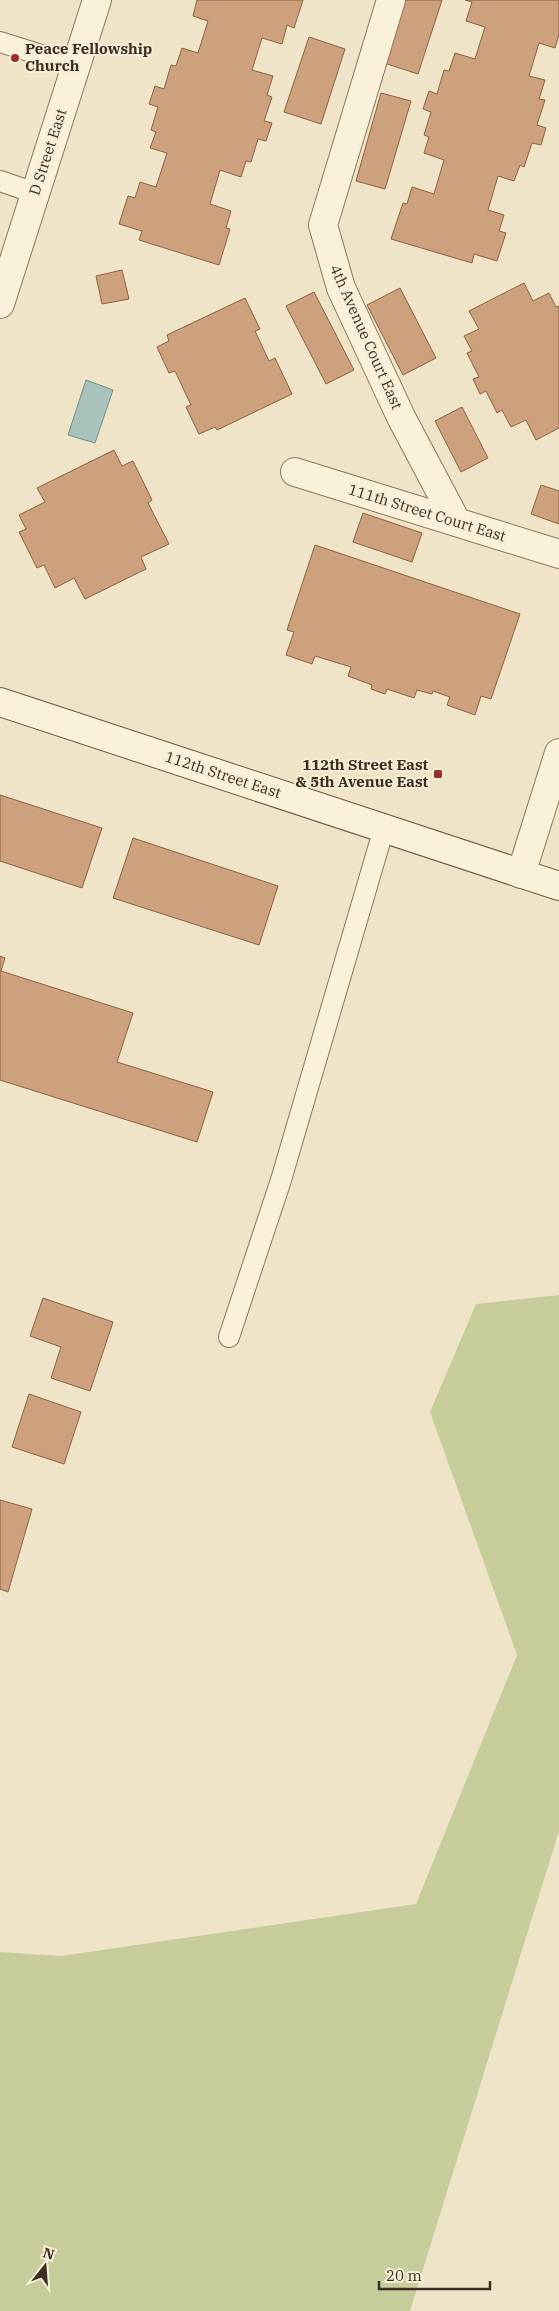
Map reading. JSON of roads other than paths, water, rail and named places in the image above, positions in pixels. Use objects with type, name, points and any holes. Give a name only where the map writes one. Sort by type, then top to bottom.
[{"type":"street","name":"D Street East","points":[[0,304],[97,0]]},
{"type":"street","name":"4th Avenue Court East","points":[[391,0],[323,226],[331,259],[345,297],[401,416],[456,521]]},
{"type":"street","name":"111th Street Court East","points":[[295,472],[559,554]]},
{"type":"street","name":"112th Street East","points":[[0,702],[559,886]]},
{"type":"street","points":[[521,874],[559,753]]},
{"type":"lane","points":[[0,42],[76,66]]},
{"type":"lane","points":[[0,181],[35,193]]},
{"type":"lane","points":[[229,1337],[281,1180],[384,828]]},
{"type":"water","points":[[86,380],[113,390],[95,443],[68,435]]},
{"type":"place","name":"Peace Fellowship Church","points":[[15,58]]},
{"type":"place","name":"112th Street East & 5th Avenue East","points":[[438,774]]}]
